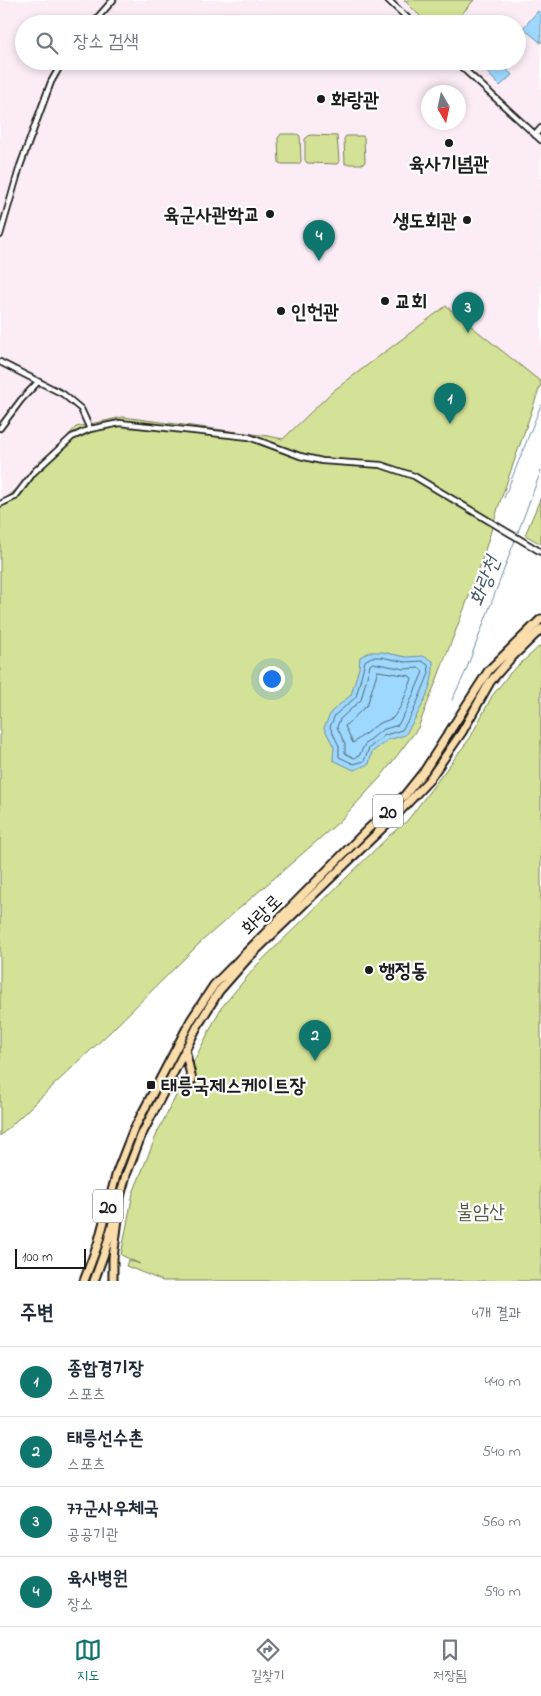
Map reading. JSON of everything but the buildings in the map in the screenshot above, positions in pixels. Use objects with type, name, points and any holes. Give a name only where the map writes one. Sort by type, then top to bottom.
[{"type":"main road","name":"화랑로","points":[[84,1281],[90,1268],[122,1159],[133,1131],[191,1020],[214,985],[368,829],[405,795],[425,770],[489,670],[541,619]]},
{"type":"main road","name":"화랑로","points":[[94,1281],[106,1248],[133,1155],[164,1090],[219,991],[248,958],[401,810],[429,780],[462,732],[490,682],[510,659],[541,629]]},
{"type":"main road","points":[[164,1090],[192,1080],[185,1050],[180,1052],[178,1049],[191,1020]]},
{"type":"main road","points":[[152,1114],[150,1110],[151,1104],[159,1088],[155,1088]]},
{"type":"main road","points":[[112,1281],[121,1194]]},
{"type":"main road","points":[[88,1281],[90,1268]]},
{"type":"street","points":[[100,15],[113,0]]},
{"type":"street","points":[[388,0],[404,15]]},
{"type":"street","points":[[0,235],[20,166],[51,82],[58,70]]},
{"type":"street","points":[[464,70],[541,140]]},
{"type":"street","points":[[535,135],[541,128]]},
{"type":"street","points":[[0,362],[63,394],[81,409],[90,429]]},
{"type":"street","points":[[0,428],[21,400],[38,382]]},
{"type":"street","points":[[0,504],[15,498],[34,472],[72,437],[90,429],[120,423],[249,437],[300,456],[322,461],[381,465],[414,476],[541,552]]},
{"type":"shaded area","name":"육군사관학교","points":[[0,0],[541,0],[541,382],[446,306],[333,391],[283,440],[268,436],[123,417],[37,470],[0,503]]},
{"type":"green space","points":[[404,0],[474,0],[461,15],[419,15]]},
{"type":"green space","points":[[281,134],[297,134],[300,136],[301,161],[299,164],[279,163],[278,138]]},
{"type":"green space","points":[[310,135],[337,136],[339,161],[337,164],[307,163],[305,160],[305,139]]},
{"type":"green space","points":[[346,136],[364,137],[365,162],[363,164],[345,164],[344,139]]},
{"type":"green space","points":[[446,306],[541,382],[541,384],[500,502],[478,573],[418,728],[380,778],[340,821],[203,940],[109,1033],[0,1136],[0,503],[37,470],[76,427],[123,417],[283,439],[333,391]]},
{"type":"green space","points":[[541,497],[541,544],[525,535]]},
{"type":"green space","name":"불암산","points":[[541,645],[541,1281],[163,1281],[126,1266],[128,1260],[140,1264],[121,1255],[133,1193],[158,1131],[221,1008],[258,964],[390,835],[407,821],[470,738],[492,696],[510,673]]},
{"type":"water","points":[[538,11],[541,14],[541,43],[526,30],[526,25]]},
{"type":"water","points":[[485,70],[507,70],[512,75],[500,86]]},
{"type":"water","points":[[370,652],[382,652],[406,657],[423,656],[433,661],[433,671],[425,700],[405,735],[388,740],[372,752],[369,764],[354,770],[333,760],[334,747],[324,728],[331,712],[351,695],[359,668],[360,657]]},
{"type":"waterway","points":[[504,498],[541,405]]},
{"type":"waterway","name":"화랑천","points":[[452,700],[465,673],[541,471]]},
{"type":"place","name":"화랑관","points":[[321,99]]},
{"type":"place","name":"육사기념관","points":[[449,143]]},
{"type":"place","name":"육군사관학교","points":[[270,214]]},
{"type":"place","name":"생도회관","points":[[467,220]]},
{"type":"place","name":"육사병원","points":[[319,261]]},
{"type":"place","name":"교회","points":[[385,301]]},
{"type":"place","name":"인헌관","points":[[281,311]]},
{"type":"place","name":"77군사우체국","points":[[468,333]]},
{"type":"place","name":"종합경기장","points":[[450,424]]},
{"type":"place","name":"행정동","points":[[369,970]]},
{"type":"place","name":"태릉선수촌","points":[[315,1061]]},
{"type":"place","name":"태릉국제스케이트장","points":[[151,1085]]}]
